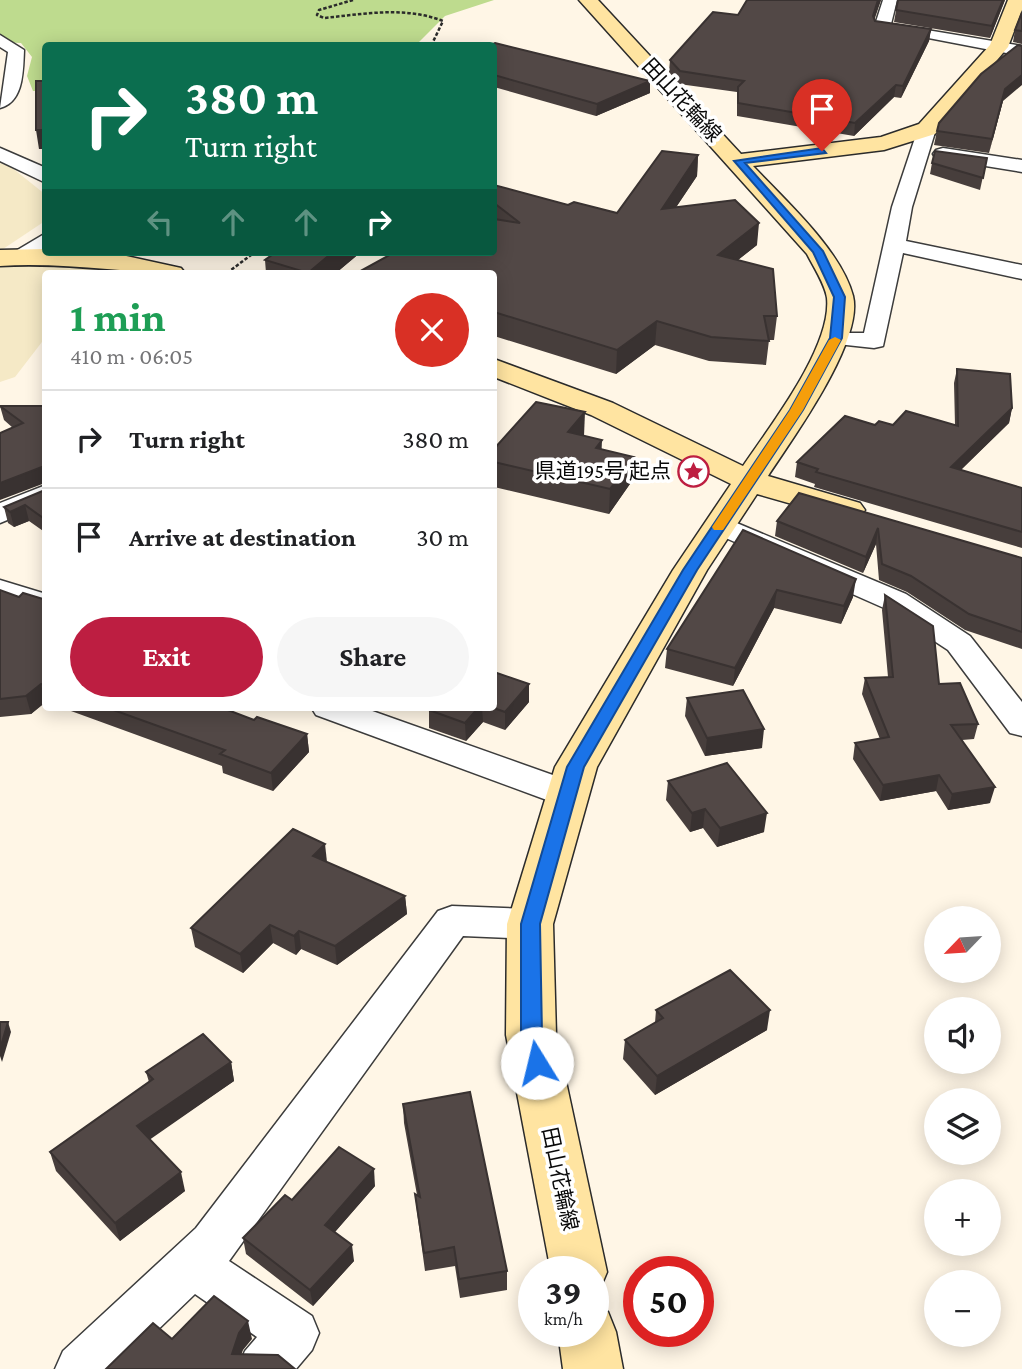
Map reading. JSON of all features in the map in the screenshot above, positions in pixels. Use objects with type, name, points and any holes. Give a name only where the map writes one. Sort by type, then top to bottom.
[{"type":"main road","name":"田山花輪線","points":[[576,1256],[531,1035],[530,924],[576,767],[690,570],[796,410],[836,338],[840,297],[818,251],[588,0]]},
{"type":"main road","points":[[738,161],[884,143],[927,129],[999,47],[1017,0]]},
{"type":"main road","points":[[11,258],[99,258],[157,270]]},
{"type":"main road","points":[[497,368],[602,409],[749,481],[879,519]]},
{"type":"main road","points":[[589,1347],[593,1369]]},
{"type":"street","points":[[890,0],[882,28],[1022,51]]},
{"type":"street","points":[[0,40],[16,50],[13,86],[0,103]]},
{"type":"street","points":[[836,338],[874,341],[902,206],[927,129]]},
{"type":"street","points":[[920,151],[1022,166]]},
{"type":"street","points":[[0,154],[29,165],[42,174]]},
{"type":"street","points":[[11,258],[42,241]]},
{"type":"street","points":[[894,245],[1022,272]]},
{"type":"street","points":[[0,514],[42,495]]},
{"type":"street","points":[[720,525],[895,601],[959,643],[1022,725]]},
{"type":"street","points":[[0,589],[42,604]]},
{"type":"street","points":[[339,711],[568,794]]},
{"type":"street","points":[[81,1369],[213,1244],[452,921],[530,924]]},
{"type":"street","points":[[192,1264],[294,1333],[263,1369]]},
{"type":"path","points":[[353,0],[319,10],[317,15],[324,18],[416,13],[432,16],[443,21],[433,42]]},
{"type":"path","points":[[231,270],[250,256]]},
{"type":"shaded area","points":[[0,163],[11,167],[42,192],[42,223],[0,251]]},
{"type":"shaded area","points":[[61,262],[98,270],[42,270],[42,342],[15,377],[0,382],[0,265]]},
{"type":"green space","points":[[0,0],[494,0],[445,16],[419,42],[42,42],[42,91],[33,91],[27,76],[32,57],[21,43],[0,42]]},
{"type":"building","points":[[747,0],[878,0],[873,16],[875,21],[931,29],[903,86],[896,85],[855,123],[738,103],[738,87],[744,81],[680,71],[670,60],[713,12],[738,15]]},
{"type":"building","points":[[898,0],[1003,0],[992,26],[896,10]]},
{"type":"building","points":[[1022,12],[1022,31],[1015,30]]},
{"type":"building","points":[[497,43],[650,81],[597,104],[497,76]]},
{"type":"building","points":[[1018,45],[1022,46],[1022,75],[1005,89],[992,139],[937,131],[939,123],[981,74]]},
{"type":"building","points":[[36,81],[42,81],[42,130],[36,130]]},
{"type":"building","points":[[662,151],[698,155],[662,209],[735,200],[759,223],[718,255],[773,269],[777,316],[764,316],[769,341],[711,337],[657,321],[617,350],[497,313],[497,270],[362,270],[388,256],[497,256],[497,219],[520,223],[497,205],[497,186],[568,205],[574,202],[617,213]]},
{"type":"building","points":[[935,151],[987,158],[983,178],[932,163]]},
{"type":"building","points":[[270,256],[328,256],[312,270],[298,270],[265,260]]},
{"type":"building","points":[[957,369],[1010,374],[1012,408],[951,467],[1022,488],[1022,532],[816,472],[818,469],[797,462],[845,416],[875,425],[879,421],[893,425],[906,411],[958,426]]},
{"type":"building","points":[[536,402],[585,412],[568,432],[602,440],[596,448],[634,457],[610,489],[497,463],[497,446]]},
{"type":"building","points":[[0,406],[42,406],[42,467],[0,483],[0,433],[23,423]]},
{"type":"building","points":[[42,491],[42,517],[25,505],[10,512],[4,507]]},
{"type":"building","points":[[799,493],[1022,558],[1022,632],[969,614],[911,576],[882,564],[878,528],[866,557],[777,521]]},
{"type":"building","points":[[743,530],[856,579],[844,606],[777,590],[735,668],[667,649]]},
{"type":"building","points":[[0,590],[19,597],[23,593],[42,599],[42,684],[26,696],[0,699]]},
{"type":"building","points":[[885,595],[933,626],[939,684],[960,683],[978,724],[951,725],[995,787],[952,794],[939,775],[883,785],[855,743],[889,737],[865,678],[893,677]]},
{"type":"building","points":[[497,673],[529,684],[505,712],[497,709]]},
{"type":"building","points":[[743,690],[764,729],[707,738],[687,698]]},
{"type":"building","points":[[116,711],[230,711],[307,734],[271,773],[220,754],[225,750]]},
{"type":"building","points":[[432,711],[476,711],[465,723]]},
{"type":"building","points":[[727,763],[767,813],[720,828],[705,809],[692,813],[668,781]]},
{"type":"building","points":[[293,829],[325,844],[313,856],[405,896],[335,946],[299,931],[294,936],[270,925],[240,954],[191,928]]},
{"type":"building","points":[[730,970],[770,1010],[657,1076],[625,1040],[663,1018],[656,1010]]},
{"type":"building","points":[[0,1022],[8,1022],[0,1049]]},
{"type":"building","points":[[203,1034],[231,1062],[137,1126],[181,1172],[115,1223],[50,1152],[153,1079],[146,1072]]},
{"type":"building","points":[[470,1092],[507,1271],[459,1279],[454,1247],[424,1253],[415,1194],[420,1197],[403,1104]]},
{"type":"building","points":[[339,1147],[374,1169],[325,1225],[352,1245],[310,1290],[243,1238],[285,1195],[292,1200]]},
{"type":"building","points":[[214,1296],[248,1321],[239,1333],[232,1354],[278,1355],[295,1369],[106,1369],[153,1323],[172,1339]]},
{"type":"slow traffic","points":[[718,527],[796,410],[835,340]]},
{"type":"place","name":"県道195号 起点","points":[[694,471]]},
{"type":"route","points":[[537,1063],[531,1035],[530,924],[576,767],[690,570],[796,410],[836,338],[840,297],[818,251],[738,161],[822,151]]}]
